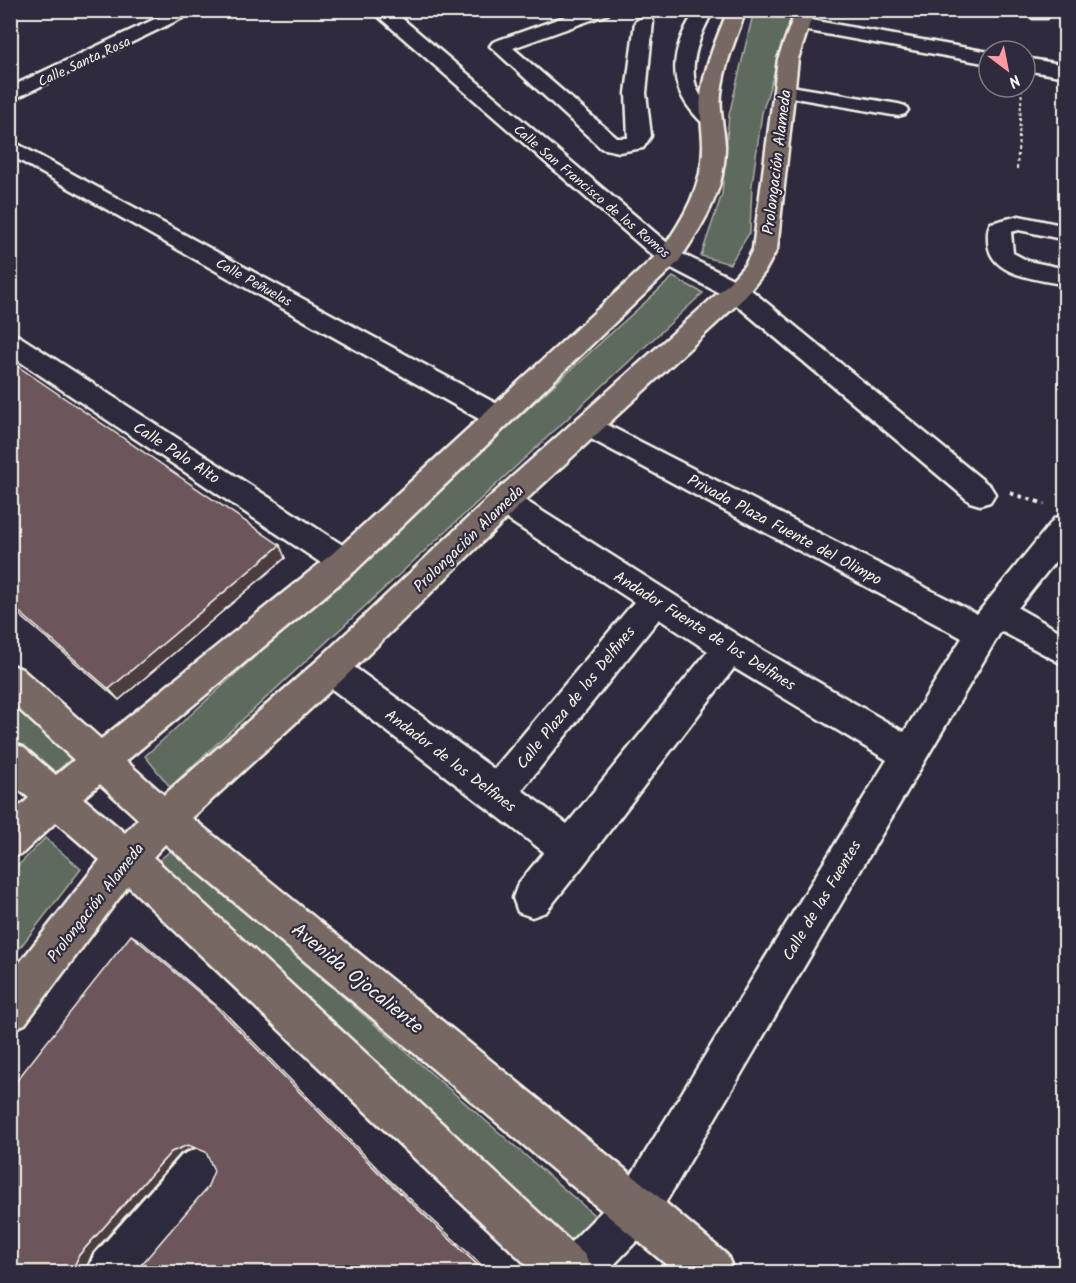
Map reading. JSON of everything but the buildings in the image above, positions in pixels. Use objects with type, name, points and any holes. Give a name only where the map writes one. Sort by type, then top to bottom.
[{"type":"main road","points":[[10,840],[55,798],[344,562],[669,257],[692,226],[705,197],[713,166],[711,94],[717,65],[737,10]]},
{"type":"main road","name":"Prolongación Alameda","points":[[10,1009],[126,858],[164,819],[331,669],[504,502],[736,291],[755,268],[765,249],[788,59],[802,17]]},
{"type":"main road","name":"Avenida Ojocaliente","points":[[10,679],[164,819],[637,1208],[710,1272]]},
{"type":"main road","points":[[10,759],[126,858],[568,1272]]},
{"type":"street","name":"Calle Santa Rosa","points":[[10,95],[190,10]]},
{"type":"street","name":"Calle San Francisco de los Romos","points":[[380,10],[669,257],[736,291],[980,494]]},
{"type":"street","points":[[602,10],[500,45],[609,143],[619,146],[635,143],[640,136],[636,93],[671,23]]},
{"type":"street","points":[[802,17],[977,55]]},
{"type":"street","points":[[671,23],[683,80],[688,92],[711,120]]},
{"type":"street","points":[[1037,66],[1065,71]]},
{"type":"street","points":[[784,91],[898,110]]},
{"type":"street","name":"Calle Peñuelas","points":[[10,146],[498,417]]},
{"type":"street","points":[[1065,233],[1020,223],[1008,224],[999,228],[1001,254],[1007,260],[1016,266],[1065,277]]},
{"type":"street","name":"Calle Palo Alto","points":[[10,342],[344,562]]},
{"type":"street","name":"Privada Plaza Fuente del Olimpo","points":[[588,425],[989,622],[1065,652]]},
{"type":"street","name":"Andador Fuente de los Delfines","points":[[504,502],[654,601],[908,753]]},
{"type":"street","name":"Calle de las Fuentes","points":[[575,1272],[637,1208],[908,753],[989,622],[1060,517]]},
{"type":"street","name":"Calle Plaza de los Delfines","points":[[496,794],[654,601]]},
{"type":"street","points":[[532,898],[730,648]]},
{"type":"street","name":"Andador de los Delfines","points":[[331,669],[572,850]]},
{"type":"street","points":[[111,1272],[198,1171]]},
{"type":"path","points":[[1017,169],[1021,99]]},
{"type":"path","points":[[980,494],[1015,493],[1060,517]]},
{"type":"green space","points":[[754,10],[793,11],[762,113],[752,185],[750,232],[730,264],[701,256],[722,194],[729,115]]},
{"type":"green space","points":[[673,277],[703,293],[170,787],[145,756]]},
{"type":"green space","points":[[10,700],[73,757],[52,775],[11,736]]},
{"type":"green space","points":[[45,838],[81,869],[11,959],[11,873]]},
{"type":"green space","points":[[173,849],[594,1215],[575,1247],[158,861]]}]
